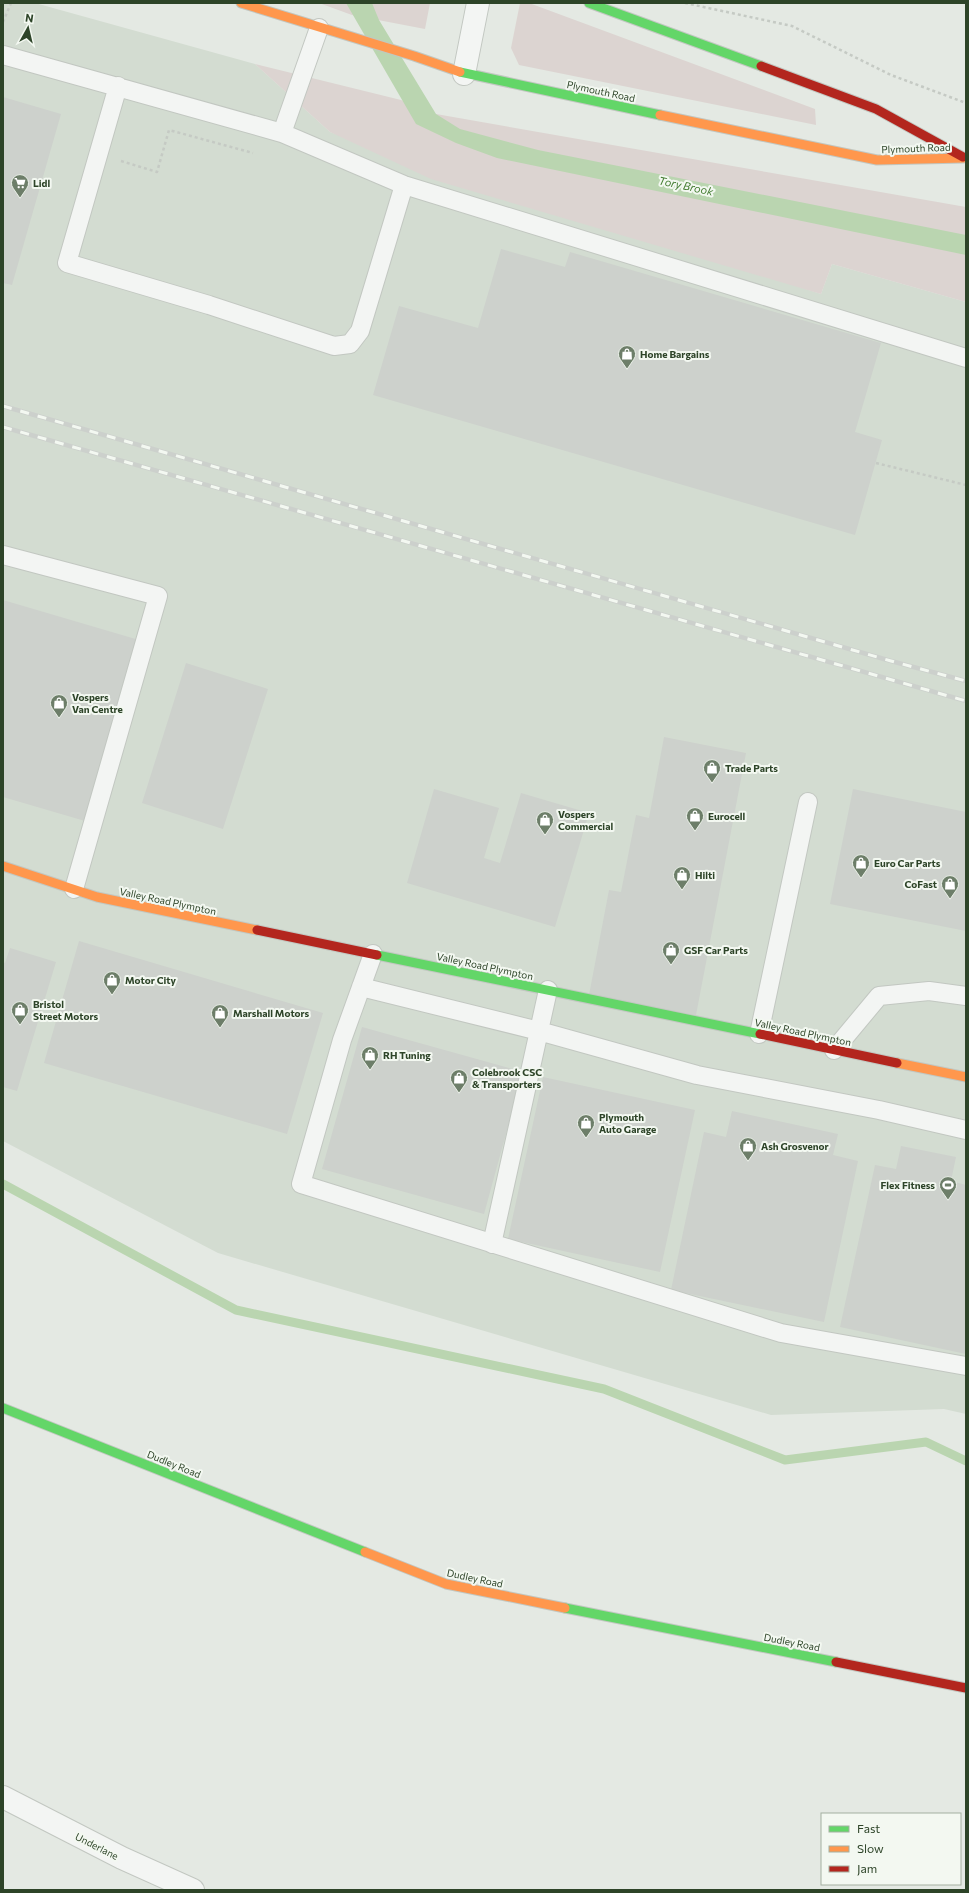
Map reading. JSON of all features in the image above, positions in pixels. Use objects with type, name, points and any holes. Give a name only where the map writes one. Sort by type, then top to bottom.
[{"type":"street","name":"Plymouth Road","points":[[241,3],[344,36],[414,56],[464,74],[877,160],[965,158]]},
{"type":"street","points":[[464,74],[478,3]]},
{"type":"street","name":"Plymouth Road","points":[[589,3],[876,109],[965,158]]},
{"type":"street","name":"Valley Road Plympton","points":[[3,866],[97,897],[966,1077]]},
{"type":"street","name":"Dudley Road","points":[[3,1408],[446,1584],[966,1688]]},
{"type":"street","name":"Underlane","points":[[3,1797],[122,1858],[193,1890]]},
{"type":"lane","points":[[282,133],[319,28]]},
{"type":"lane","points":[[3,55],[282,133],[404,185],[966,358]]},
{"type":"lane","points":[[118,86],[100,154],[67,263],[209,305],[334,346],[350,344],[360,331],[404,185]]},
{"type":"lane","points":[[3,555],[158,596],[74,889]]},
{"type":"lane","points":[[759,1034],[808,802]]},
{"type":"lane","points":[[373,954],[342,1040],[301,1184],[781,1333],[966,1366]]},
{"type":"lane","points":[[361,987],[539,1031],[697,1075],[879,1110],[966,1130]]},
{"type":"lane","points":[[492,1244],[548,990]]},
{"type":"lane","points":[[834,1050],[879,996],[929,991],[966,996]]},
{"type":"path","points":[[3,22],[11,3]]},
{"type":"path","points":[[685,3],[792,26],[891,75],[966,103]]},
{"type":"path","points":[[100,154],[157,172],[169,130],[253,153]]},
{"type":"path","points":[[876,463],[966,486]]},
{"type":"shaded area","points":[[3,3],[35,3],[255,64],[330,132],[821,294],[832,264],[966,302],[966,1414],[944,1409],[771,1415],[218,1253],[3,1141]]},
{"type":"shaded area","points":[[319,3],[430,3],[425,29],[352,15]]},
{"type":"shaded area","points":[[520,3],[529,3],[815,109],[816,125],[519,65],[511,48]]},
{"type":"shaded area","points":[[255,64],[401,100],[436,114],[966,207],[966,302],[832,264],[821,294],[431,179],[330,132]]},
{"type":"water","name":"Tory Brook","points":[[346,3],[372,3],[379,20],[436,114],[460,129],[538,150],[966,235],[966,255],[497,158],[456,143],[416,124]]},
{"type":"building","name":"Lidl","points":[[3,97],[61,114],[12,285],[3,283]]},
{"type":"building","name":"Home Bargains","points":[[501,249],[565,267],[570,252],[881,343],[855,432],[882,440],[855,535],[373,395],[399,306],[478,328]]},
{"type":"building","name":"Vospers Van Centre","points":[[3,600],[139,640],[85,821],[3,797]]},
{"type":"building","points":[[186,663],[268,689],[223,829],[142,803]]},
{"type":"building","points":[[664,737],[746,753],[696,1015],[589,995],[609,890],[621,892],[636,815],[649,818]]},
{"type":"building","name":"Vospers Commercial","points":[[434,789],[499,808],[484,858],[500,863],[521,793],[589,813],[555,927],[407,883]]},
{"type":"building","points":[[853,789],[966,812],[966,931],[830,904]]},
{"type":"building","points":[[79,941],[323,1013],[287,1134],[44,1063]]},
{"type":"building","name":"Bristol Street Motors","points":[[10,948],[56,962],[17,1091],[3,1087],[3,962],[5,963]]},
{"type":"building","points":[[362,1027],[523,1072],[484,1214],[322,1169]]},
{"type":"building","points":[[543,1077],[695,1110],[660,1272],[508,1239]]},
{"type":"building","points":[[732,1111],[838,1134],[833,1155],[858,1161],[824,1322],[671,1290],[704,1132],[726,1137]]},
{"type":"building","points":[[901,1146],[956,1157],[951,1181],[966,1185],[966,1354],[840,1327],[875,1165],[896,1169]]},
{"type":"waterway","points":[[3,1184],[236,1310],[604,1389],[785,1460],[926,1442],[966,1461]]},
{"type":"railway","points":[[3,406],[891,661],[966,681]]},
{"type":"railway","points":[[3,427],[966,701]]},
{"type":"traffic: fast","points":[[589,3],[761,66]]},
{"type":"traffic: fast","points":[[460,72],[660,115]]},
{"type":"traffic: fast","points":[[377,955],[760,1034]]},
{"type":"traffic: fast","points":[[3,1408],[365,1552]]},
{"type":"traffic: fast","points":[[565,1608],[836,1662]]},
{"type":"traffic: slow","points":[[241,3],[414,56],[460,72]]},
{"type":"traffic: slow","points":[[660,115],[877,160],[964,158]]},
{"type":"traffic: slow","points":[[3,866],[97,897],[257,930]]},
{"type":"traffic: slow","points":[[897,1063],[966,1077]]},
{"type":"traffic: slow","points":[[365,1552],[446,1584],[565,1608]]},
{"type":"traffic: jam","points":[[761,66],[876,109],[963,157]]},
{"type":"traffic: jam","points":[[257,930],[377,955]]},
{"type":"traffic: jam","points":[[760,1034],[897,1063]]},
{"type":"traffic: jam","points":[[836,1662],[966,1688]]},
{"type":"place","name":"Lidl","points":[[20,198]]},
{"type":"place","name":"Home Bargains","points":[[627,369]]},
{"type":"place","name":"Vospers Van Centre","points":[[59,718]]},
{"type":"place","name":"Trade Parts","points":[[712,783]]},
{"type":"place","name":"Eurocell","points":[[695,831]]},
{"type":"place","name":"Vospers Commercial","points":[[545,835]]},
{"type":"place","name":"Euro Car Parts","points":[[861,878]]},
{"type":"place","name":"Hilti","points":[[682,890]]},
{"type":"place","name":"CoFast","points":[[950,899]]},
{"type":"place","name":"GSF Car Parts","points":[[671,965]]},
{"type":"place","name":"Motor City","points":[[112,995]]},
{"type":"place","name":"Bristol Street Motors","points":[[20,1025]]},
{"type":"place","name":"Marshall Motors","points":[[220,1028]]},
{"type":"place","name":"RH Tuning","points":[[370,1070]]},
{"type":"place","name":"Colebrook CSC & Transporters","points":[[459,1093]]},
{"type":"place","name":"Plymouth Auto Garage","points":[[586,1138]]},
{"type":"place","name":"Ash Grosvenor","points":[[748,1161]]},
{"type":"place","name":"Flex Fitness","points":[[948,1200]]}]
